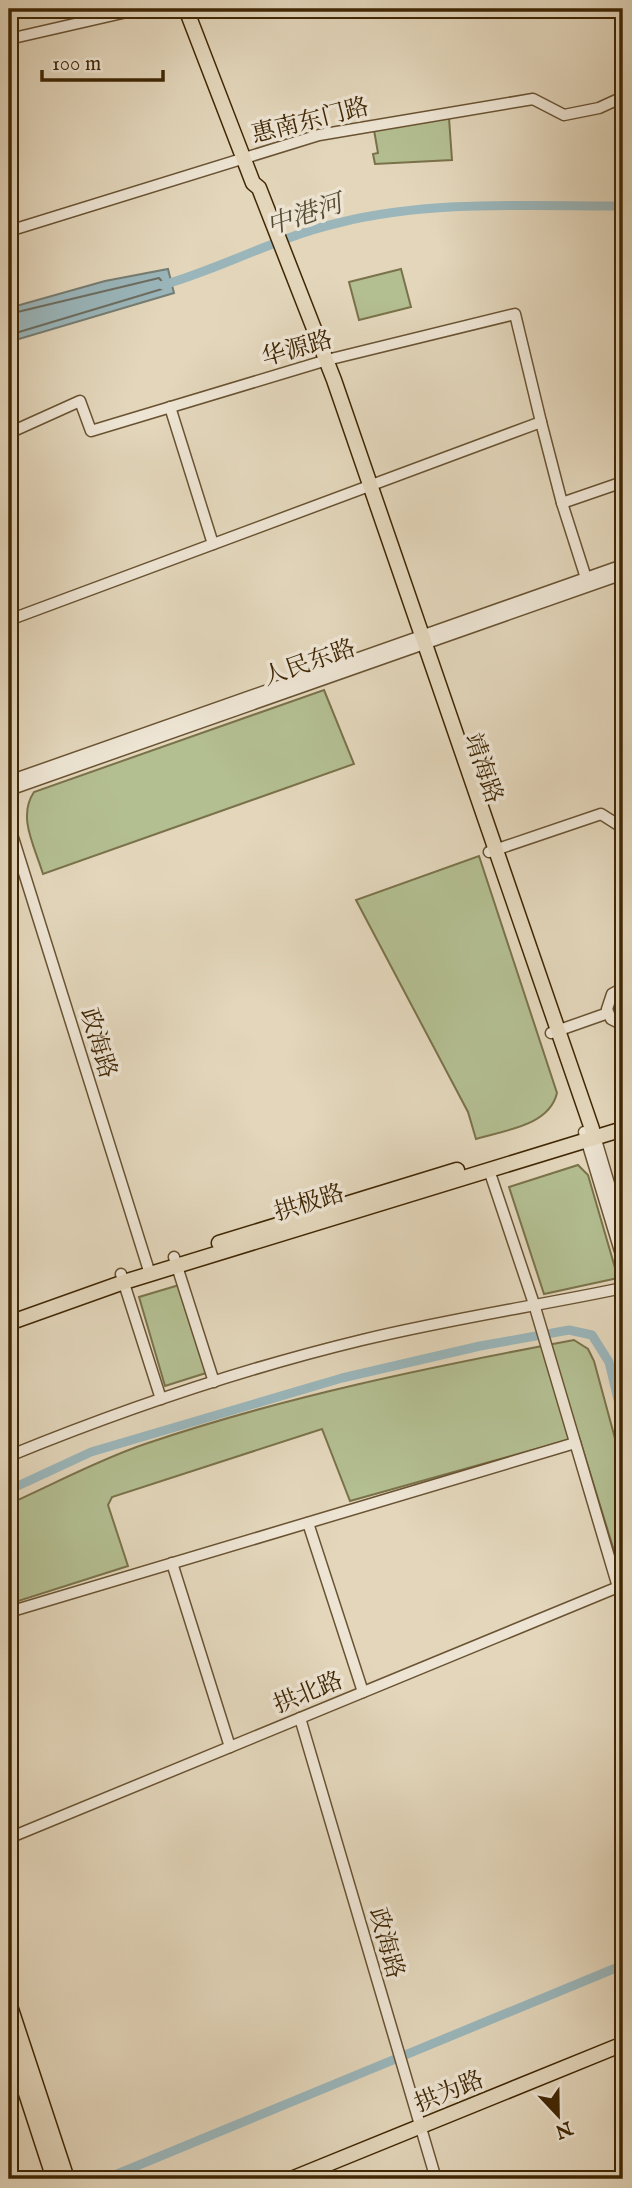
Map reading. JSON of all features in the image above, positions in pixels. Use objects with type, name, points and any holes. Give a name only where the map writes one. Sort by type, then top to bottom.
[{"type":"main road","name":"靖海路","points":[[186,9],[248,158]]},
{"type":"main road","name":"靖海路","points":[[195,9],[248,158],[253,183],[259,188],[285,258],[302,293],[297,303],[323,361],[590,1135]]},
{"type":"main road","name":"拱极路","points":[[9,1313],[489,1170],[590,1135],[623,1120]]},
{"type":"main road","name":"拱极路","points":[[176,1262],[590,1135],[623,1129]]},
{"type":"main road","name":"拱极路","points":[[9,1323],[122,1278]]},
{"type":"main road","points":[[9,2003],[66,2179]]},
{"type":"main road","points":[[9,2041],[54,2179]]},
{"type":"main road","name":"拱为路","points":[[291,2179],[623,2044]]},
{"type":"street","points":[[9,39],[140,9]]},
{"type":"street","name":"惠南东门路","points":[[9,231],[319,135],[533,99],[564,115],[599,108],[623,97]]},
{"type":"street","name":"华源路","points":[[9,433],[80,401],[91,430],[323,361],[514,314],[541,422]]},
{"type":"street","points":[[170,407],[213,544]]},
{"type":"street","points":[[9,620],[541,422],[562,503],[586,578]]},
{"type":"street","points":[[562,503],[623,482]]},
{"type":"street","name":"人民东路","points":[[9,790],[623,565]]},
{"type":"street","name":"人民东路","points":[[9,781],[623,574]]},
{"type":"street","points":[[493,850],[601,814],[623,828]]},
{"type":"street","name":"政海路","points":[[9,824],[149,1270]]},
{"type":"street","points":[[623,988],[609,998],[608,1013],[623,1025]]},
{"type":"street","points":[[555,1032],[608,1013]]},
{"type":"street","name":"靖海路","points":[[590,1135],[623,1231]]},
{"type":"street","name":"靖海路","points":[[590,1135],[623,1261]]},
{"type":"street","points":[[489,1170],[534,1304],[621,1586]]},
{"type":"street","points":[[176,1262],[214,1382]]},
{"type":"street","points":[[122,1278],[161,1399]]},
{"type":"street","points":[[9,1456],[161,1399],[359,1341],[623,1288]]},
{"type":"street","points":[[9,1612],[575,1443]]},
{"type":"street","points":[[308,1523],[363,1692]]},
{"type":"street","points":[[172,1563],[230,1747]]},
{"type":"street","name":"拱北路","points":[[9,1838],[621,1586]]},
{"type":"street","name":"政海路","points":[[300,1718],[436,2179]]},
{"type":"green space","points":[[449,118],[452,160],[375,164],[373,154],[378,153],[374,130]]},
{"type":"green space","points":[[401,269],[411,307],[359,320],[349,282]]},
{"type":"green space","points":[[324,690],[354,764],[43,874],[27,822],[29,802],[34,792]]},
{"type":"green space","points":[[479,856],[557,1093],[545,1113],[536,1120],[476,1139],[468,1112],[356,900]]},
{"type":"green space","points":[[578,1165],[588,1175],[618,1278],[544,1294],[509,1187]]},
{"type":"green space","points":[[179,1285],[206,1373],[165,1386],[139,1297]]},
{"type":"green space","points":[[574,1340],[588,1349],[594,1361],[623,1468],[623,1566],[619,1567],[579,1437],[350,1501],[322,1429],[112,1497],[108,1505],[128,1566],[9,1604],[9,1504],[76,1472],[145,1444],[250,1412],[411,1372]]},
{"type":"water","points":[[168,269],[174,293],[9,342],[9,308],[105,281]]},
{"type":"waterway","name":"中港河","points":[[163,285],[293,236],[373,216],[479,206],[623,206]]},
{"type":"waterway","points":[[9,1490],[91,1452],[342,1378],[480,1346],[569,1330],[592,1335],[609,1362],[623,1420]]},
{"type":"waterway","points":[[105,2179],[623,1965]]}]
